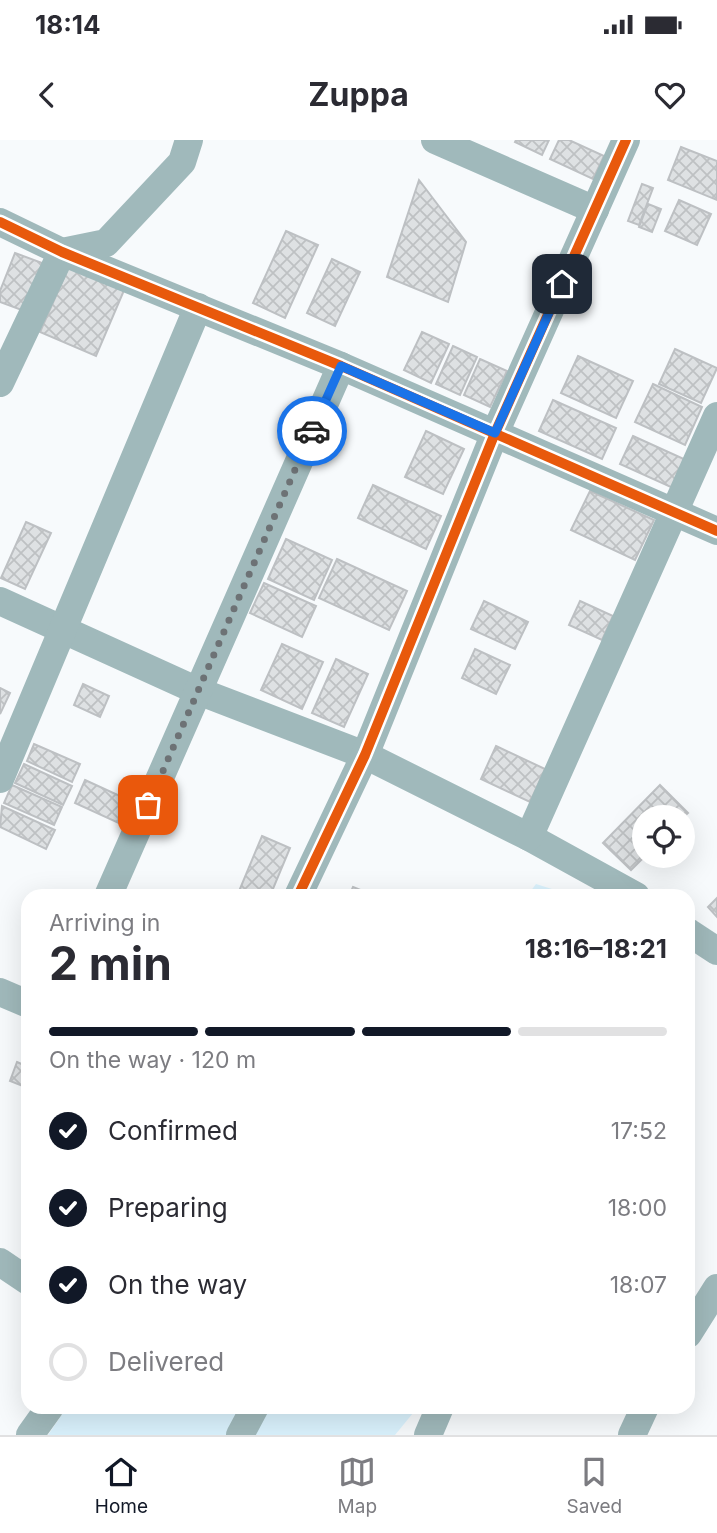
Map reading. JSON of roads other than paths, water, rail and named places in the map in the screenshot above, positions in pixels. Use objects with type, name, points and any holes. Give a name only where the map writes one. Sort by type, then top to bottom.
[{"type":"street","points":[[61,252],[106,243],[182,162],[189,140]]},
{"type":"street","points":[[437,140],[595,210]]},
{"type":"street","points":[[302,889],[365,755],[495,433],[626,140]]},
{"type":"street","points":[[0,222],[61,252],[341,366],[717,531]]},
{"type":"street","points":[[0,383],[61,252]]},
{"type":"street","points":[[0,779],[198,307]]},
{"type":"street","points":[[111,889],[341,366]]},
{"type":"street","points":[[529,836],[717,416]]},
{"type":"street","points":[[0,601],[198,691],[365,755],[529,836],[624,889]]},
{"type":"street","points":[[695,937],[717,951]]},
{"type":"street","points":[[0,993],[21,1001]]},
{"type":"street","points":[[0,1262],[21,1276]]},
{"type":"street","points":[[695,1323],[717,1287]]},
{"type":"street","points":[[30,1435],[45,1414]]},
{"type":"street","points":[[428,1435],[437,1414]]},
{"type":"street","points":[[632,1435],[642,1414]]}]
